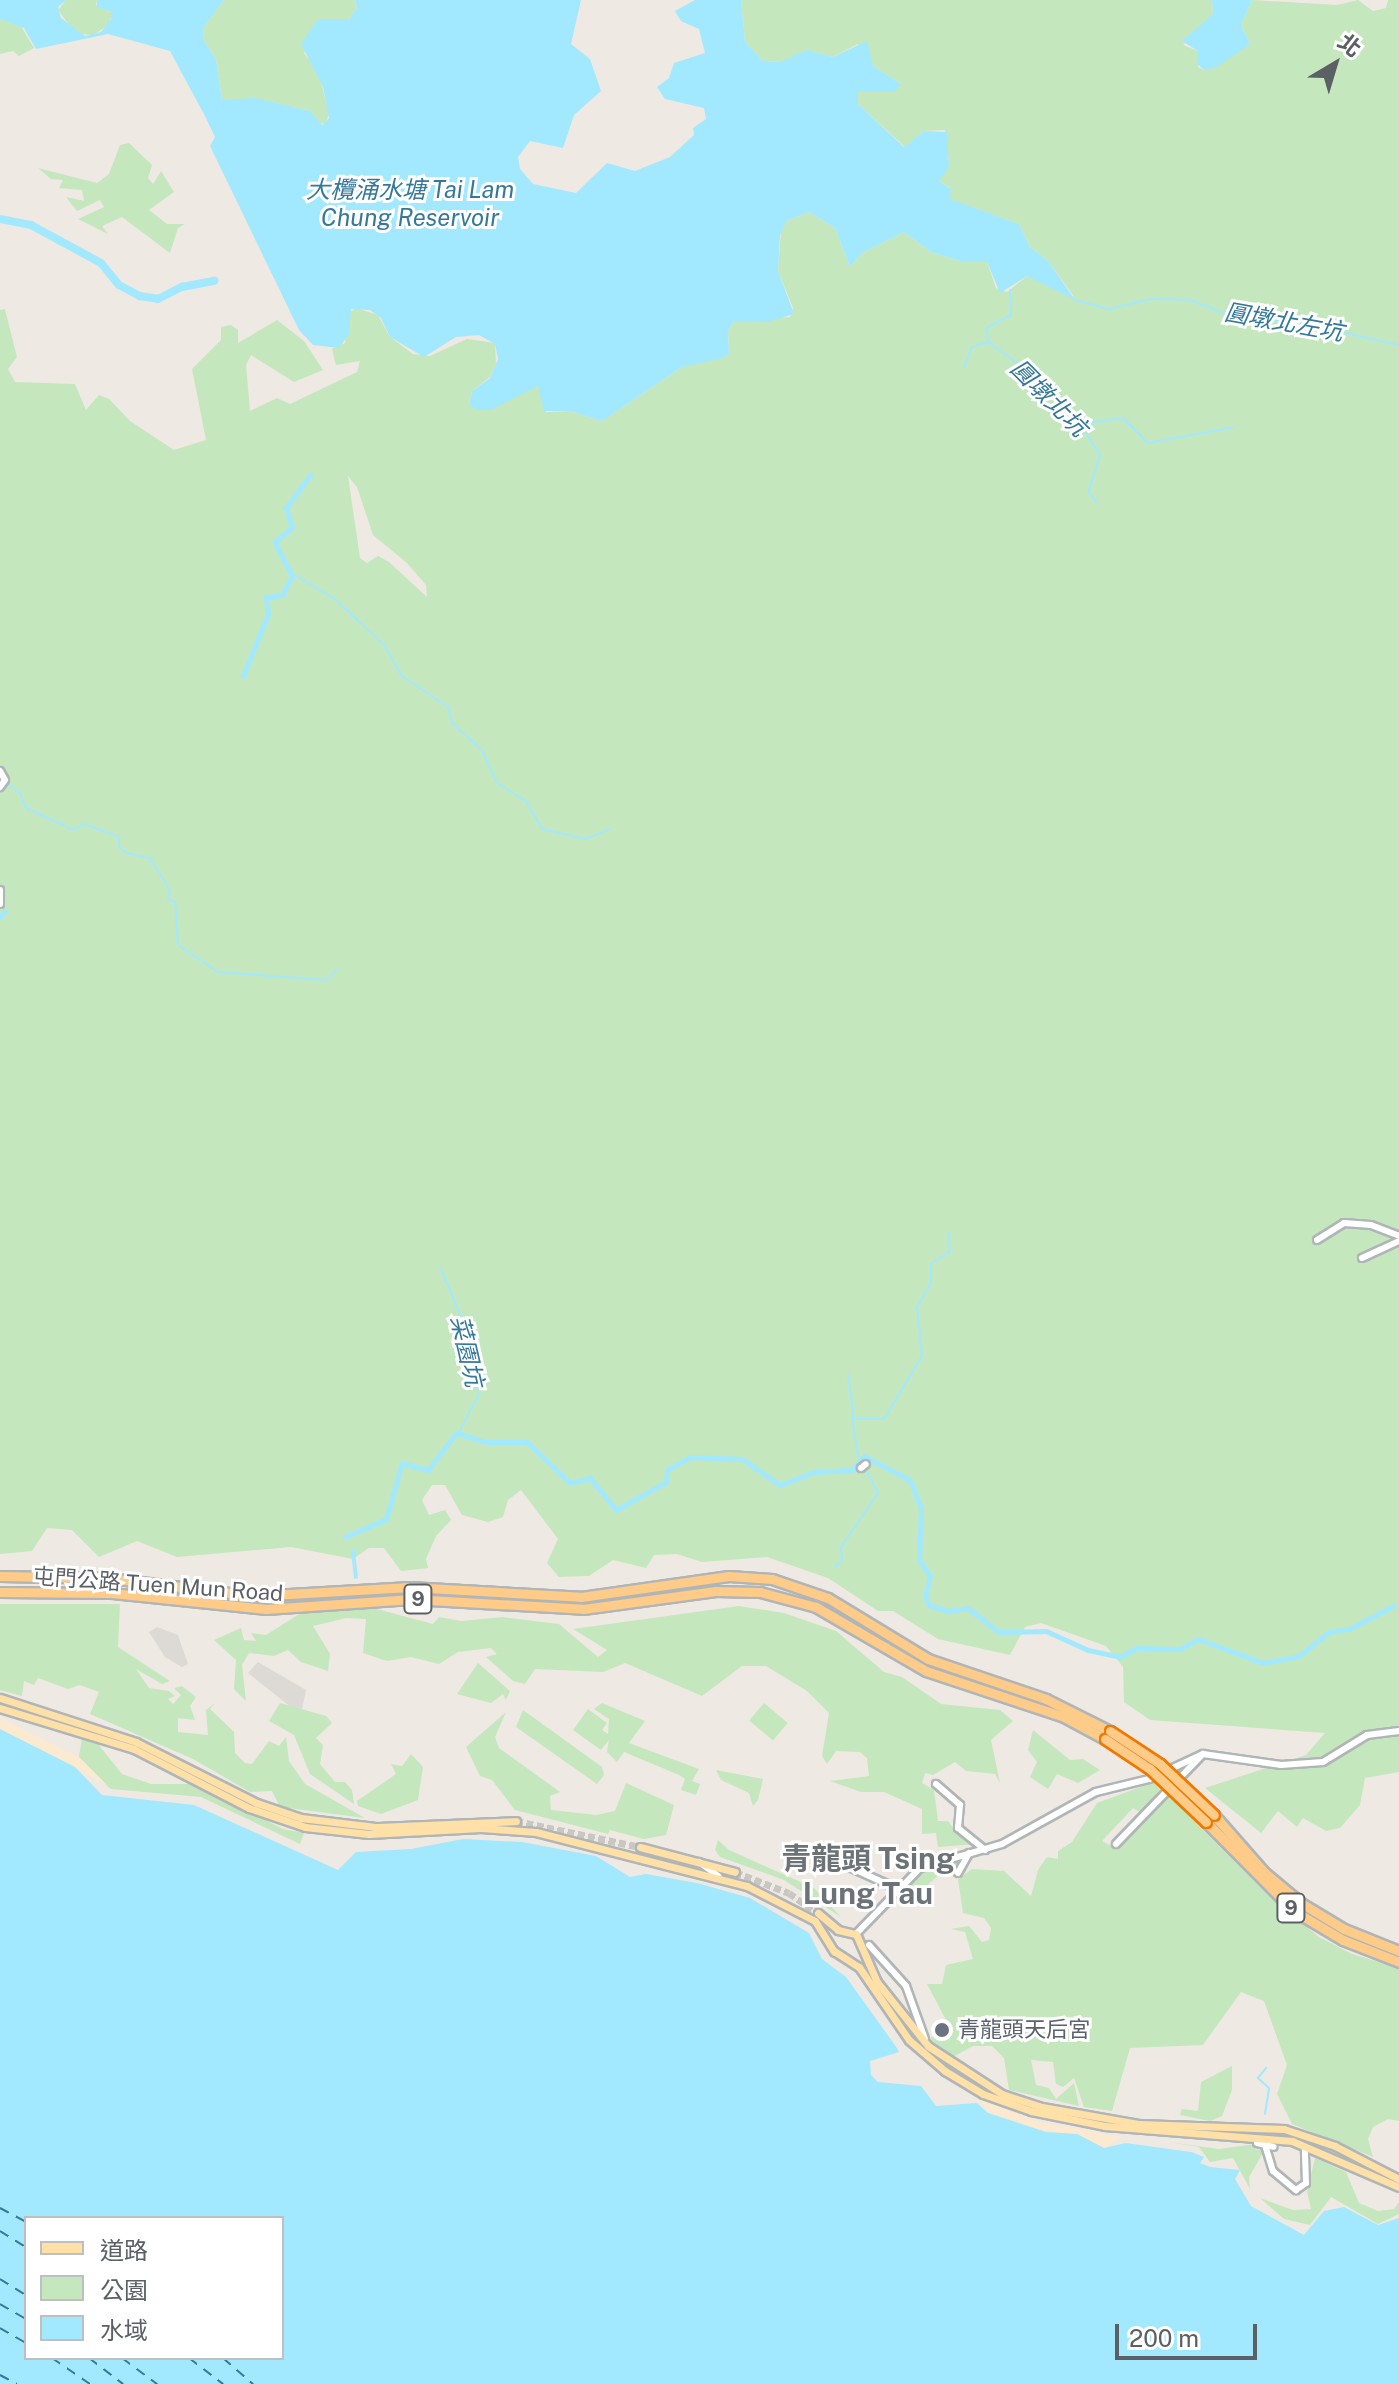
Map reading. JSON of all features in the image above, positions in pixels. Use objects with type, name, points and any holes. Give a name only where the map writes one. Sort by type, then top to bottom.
[{"type":"highway","name":"屯門公路 Tuen Mun Road","points":[[0,1576],[109,1578],[254,1596],[410,1587],[581,1597],[717,1577],[772,1579],[828,1598],[922,1657],[1046,1699],[1160,1764],[1294,1911],[1343,1940],[1399,1962]]},
{"type":"highway","name":"屯門公路 Tuen Mun Road","points":[[0,1592],[112,1593],[266,1609],[412,1599],[583,1609],[716,1591],[760,1592],[816,1607],[926,1671],[1023,1702],[1108,1735]]},
{"type":"highway","name":"屯門公路 Tuen Mun Road","points":[[1210,1818],[1295,1899],[1344,1929],[1399,1951]]},
{"type":"main road","points":[[0,1698],[136,1742],[257,1803],[301,1818],[375,1827],[516,1821]]},
{"type":"main road","points":[[0,1708],[134,1749],[249,1808],[305,1827],[369,1834],[481,1828],[536,1832],[725,1879],[794,1907],[824,1929],[831,1944],[845,1956],[918,2049],[945,2071],[994,2099],[1116,2128],[1300,2143],[1327,2152],[1399,2187]]},
{"type":"main road","points":[[640,1847],[735,1872]]},
{"type":"main road","points":[[818,1913],[838,1930],[856,1934],[858,1946],[898,2014],[928,2046],[968,2076],[1023,2102],[1139,2124],[1284,2129],[1335,2146],[1399,2179]]},
{"type":"main road","points":[[831,1944],[838,1930]]},
{"type":"main road","points":[[845,1956],[858,1946]]},
{"type":"street","points":[[0,771],[5,780],[0,787]]},
{"type":"street","points":[[0,890],[0,904]]},
{"type":"street","points":[[1317,1240],[1344,1223],[1371,1225],[1399,1238]]},
{"type":"street","points":[[1362,1258],[1399,1238]]},
{"type":"street","points":[[856,1934],[898,1889],[929,1864],[985,1850],[1096,1792],[1149,1779],[1203,1754],[1240,1762],[1308,1764],[1323,1762],[1367,1735],[1399,1731]]},
{"type":"street","points":[[1116,1844],[1203,1754]]},
{"type":"street","points":[[936,1784],[960,1805],[958,1828],[985,1850]]},
{"type":"street","points":[[958,1873],[969,1853]]},
{"type":"street","points":[[836,1861],[898,1889]]},
{"type":"street","points":[[699,1862],[725,1879]]},
{"type":"street","points":[[870,1948],[912,1999],[928,2046]]},
{"type":"street","points":[[898,2014],[909,2012],[912,1999]]},
{"type":"street","points":[[1257,2143],[1274,2147]]},
{"type":"street","points":[[1265,2145],[1273,2171],[1292,2189],[1305,2186],[1308,2161],[1300,2143]]},
{"type":"street","points":[[1308,2161],[1327,2152]]},
{"type":"shaded area","points":[[157,1627],[178,1635],[188,1664],[182,1667],[165,1657],[149,1632]]},
{"type":"shaded area","points":[[258,1662],[306,1690],[302,1709],[297,1712],[248,1673]]},
{"type":"green space","points":[[66,0],[97,0],[96,5],[112,13],[109,25],[93,35],[76,34],[58,10]]},
{"type":"green space","points":[[224,0],[355,0],[357,8],[349,19],[332,20],[304,53],[319,73],[329,115],[325,123],[319,124],[310,111],[267,101],[222,100],[216,59],[204,41],[203,28]]},
{"type":"green space","points":[[741,0],[1212,0],[1213,14],[1183,45],[1198,51],[1198,67],[1204,70],[1250,44],[1241,25],[1252,0],[1337,5],[1358,0],[1373,11],[1386,8],[1388,0],[1399,0],[1399,1772],[1365,1778],[1360,1805],[1340,1828],[1326,1831],[1303,1818],[1297,1827],[1278,1811],[1261,1833],[1205,1788],[1306,1755],[1325,1733],[1150,1720],[1124,1702],[1123,1667],[1106,1646],[1041,1623],[1025,1627],[1010,1655],[938,1639],[893,1611],[878,1611],[828,1578],[767,1557],[702,1562],[677,1554],[654,1555],[646,1568],[613,1560],[589,1576],[559,1577],[547,1563],[558,1539],[521,1490],[508,1500],[503,1517],[488,1522],[462,1515],[445,1485],[432,1485],[422,1500],[429,1515],[445,1510],[451,1520],[436,1536],[426,1559],[428,1568],[401,1571],[384,1548],[369,1548],[353,1559],[291,1547],[177,1557],[137,1541],[99,1557],[72,1530],[47,1528],[32,1551],[0,1554],[0,310],[5,309],[17,357],[8,369],[15,382],[75,384],[86,410],[99,395],[109,399],[130,421],[174,450],[206,440],[192,369],[221,340],[221,327],[231,325],[238,330],[238,343],[277,320],[304,341],[323,370],[294,382],[251,355],[246,365],[250,411],[277,398],[290,404],[357,372],[360,361],[336,365],[332,349],[345,343],[350,312],[356,308],[378,315],[390,337],[413,354],[430,356],[467,339],[495,343],[496,364],[490,377],[472,391],[469,405],[538,386],[546,412],[570,411],[602,421],[682,367],[729,353],[728,331],[734,321],[790,317],[793,308],[778,271],[781,230],[786,221],[809,212],[835,228],[850,267],[862,253],[904,232],[931,252],[963,262],[987,262],[996,288],[1007,292],[1027,276],[1074,297],[1049,262],[1030,247],[1019,224],[949,199],[950,188],[939,181],[949,162],[945,130],[924,131],[905,147],[858,104],[858,92],[901,84],[873,66],[858,44],[833,57],[813,52],[780,62],[763,61],[745,42]],"holes":[[[348,476],[357,487],[373,535],[407,563],[426,585],[427,597],[389,562],[378,556],[367,563],[360,558]]]},
{"type":"green space","points":[[0,19],[21,26],[34,48],[19,56],[13,51],[0,54]]},
{"type":"green space","points":[[129,143],[152,165],[148,178],[153,184],[161,171],[174,192],[149,210],[167,224],[185,224],[178,228],[170,253],[122,217],[102,226],[108,234],[78,219],[104,207],[100,200],[77,211],[66,197],[84,201],[82,190],[59,188],[63,180],[51,179],[38,168],[97,183],[109,174],[120,145]]},
{"type":"green space","points":[[0,1604],[120,1604],[118,1647],[170,1681],[162,1684],[136,1669],[149,1688],[169,1691],[175,1696],[168,1699],[173,1704],[181,1695],[174,1688],[182,1686],[196,1697],[190,1706],[195,1720],[178,1718],[178,1732],[208,1735],[206,1710],[215,1703],[210,1709],[234,1732],[235,1753],[245,1763],[252,1764],[269,1741],[279,1746],[286,1737],[289,1761],[305,1784],[365,1818],[288,1808],[279,1805],[272,1791],[250,1792],[193,1759],[90,1714],[99,1692],[80,1685],[68,1689],[38,1678],[34,1685],[24,1681],[22,1696],[0,1690]]},
{"type":"green space","points":[[739,1606],[784,1613],[836,1631],[884,1672],[902,1677],[941,1704],[1000,1710],[1013,1721],[991,1740],[1000,1783],[995,1774],[966,1771],[955,1762],[933,1775],[925,1773],[922,1783],[934,1790],[938,1821],[948,1821],[958,1834],[977,1844],[938,1847],[936,1833],[922,1834],[922,1809],[884,1792],[861,1792],[830,1781],[869,1776],[867,1758],[860,1752],[836,1751],[827,1764],[822,1756],[829,1713],[807,1691],[766,1666],[742,1666],[702,1696],[625,1663],[603,1672],[535,1669],[525,1684],[513,1681],[486,1657],[497,1654],[491,1648],[458,1652],[439,1664],[411,1657],[387,1661],[363,1653],[366,1619],[346,1618],[313,1626],[330,1654],[328,1671],[301,1662],[288,1650],[274,1656],[249,1653],[242,1665],[246,1701],[234,1689],[236,1660],[214,1640],[241,1628],[244,1640],[256,1641],[251,1633],[266,1635],[304,1611],[373,1608],[433,1624],[439,1617],[461,1621],[503,1617],[559,1624],[598,1657],[607,1650],[573,1629]]},
{"type":"green space","points":[[478,1663],[510,1691],[506,1700],[503,1694],[491,1703],[457,1694]]},
{"type":"green space","points":[[280,1703],[326,1716],[332,1723],[316,1738],[323,1745],[320,1764],[335,1782],[345,1782],[352,1790],[354,1804],[310,1774],[294,1735],[269,1721]]},
{"type":"green space","points":[[602,1703],[645,1721],[629,1743],[699,1769],[692,1781],[700,1784],[696,1795],[681,1790],[685,1779],[679,1775],[624,1752],[617,1762],[607,1752],[609,1740],[601,1750],[573,1730],[588,1709],[607,1723],[602,1730],[608,1734],[609,1719],[594,1709]]},
{"type":"green space","points":[[764,1703],[788,1723],[773,1741],[749,1721]]},
{"type":"green space","points":[[523,1710],[602,1767],[604,1775],[597,1784],[516,1727]]},
{"type":"green space","points":[[506,1712],[495,1737],[499,1748],[560,1792],[550,1796],[551,1810],[596,1815],[615,1811],[626,1783],[674,1805],[666,1835],[644,1839],[610,1830],[608,1834],[515,1810],[492,1780],[480,1776],[466,1747]]},
{"type":"green space","points":[[1033,1730],[1070,1760],[1083,1759],[1100,1770],[1078,1783],[1057,1774],[1048,1789],[1030,1777],[1037,1762],[1028,1750]]},
{"type":"green space","points":[[82,1738],[98,1744],[122,1774],[151,1784],[194,1784],[283,1829],[304,1833],[300,1844],[201,1797],[111,1789],[78,1762]]},
{"type":"green space","points":[[411,1754],[423,1767],[418,1800],[381,1814],[358,1806],[357,1801],[396,1774],[391,1764],[402,1766]]},
{"type":"green space","points":[[716,1770],[763,1779],[758,1800],[753,1806],[749,1793],[721,1780]]},
{"type":"green space","points":[[1154,1782],[1160,1789],[1141,1813],[1133,1808],[1102,1841],[1115,1848],[1169,1796],[1272,1899],[1319,1937],[1352,1954],[1399,1968],[1399,2121],[1388,2119],[1373,2127],[1368,2139],[1373,2157],[1292,2124],[1277,2094],[1287,2065],[1264,2001],[1241,1992],[1203,2045],[1130,2048],[1112,2111],[1084,2107],[1074,2078],[1063,2087],[1056,2084],[1053,2062],[1031,2060],[1036,2085],[1049,2088],[1056,2099],[1074,2083],[1079,2106],[1009,2090],[1004,2058],[992,2046],[973,2046],[953,2057],[933,2043],[931,2037],[947,2035],[947,2022],[927,1984],[942,1984],[946,1965],[973,1959],[965,1932],[951,1929],[969,1926],[982,1942],[989,1940],[991,1928],[984,1918],[963,1913],[958,1879],[972,1869],[1004,1871],[1031,1896],[1038,1870],[1047,1857],[1058,1859],[1058,1851],[1072,1842],[1097,1803]]},
{"type":"green space","points":[[718,1840],[729,1850],[814,1888],[841,1917],[784,1880],[720,1857],[715,1850]]},
{"type":"green space","points":[[968,1857],[960,1868],[952,1863],[912,1899],[902,1892],[929,1867]]},
{"type":"green space","points":[[1232,2066],[1232,2090],[1222,2116],[1210,2121],[1180,2115],[1182,2109],[1198,2111],[1201,2082]]},
{"type":"green space","points":[[1168,2142],[1219,2149],[1256,2144],[1255,2149],[1264,2151],[1249,2177],[1250,2189],[1233,2158],[1210,2162],[1199,2147]]},
{"type":"green space","points":[[1315,2158],[1346,2172],[1359,2203],[1378,2211],[1394,2209],[1399,2202],[1399,2214],[1378,2224],[1331,2197],[1310,2225],[1284,2219],[1260,2198],[1293,2210],[1311,2209],[1307,2191]]},
{"type":"sand","points":[[0,1718],[80,1758],[107,1785],[0,1729]]},
{"type":"sand","points":[[979,2099],[1036,2121],[1122,2137],[1104,2148],[1077,2134],[1045,2131],[988,2112]]},
{"type":"water","name":"大欖涌水塘 Tai Lam Chung Reservoir","points":[[0,0],[66,0],[58,7],[61,18],[85,36],[101,32],[111,19],[111,12],[97,7],[97,0],[224,0],[203,28],[204,41],[216,59],[222,100],[255,98],[310,111],[322,125],[329,118],[323,87],[301,44],[318,19],[349,19],[357,8],[355,0],[581,0],[571,44],[590,59],[601,91],[574,115],[563,148],[530,141],[518,157],[520,169],[533,184],[576,193],[607,163],[635,171],[670,157],[694,135],[693,128],[706,119],[704,108],[665,99],[657,87],[669,78],[674,63],[705,53],[699,29],[681,21],[675,11],[695,0],[741,0],[745,42],[763,61],[780,62],[807,50],[833,57],[867,41],[873,66],[901,84],[894,92],[858,92],[858,104],[904,147],[924,131],[947,132],[949,167],[939,181],[951,189],[950,199],[1019,224],[1030,247],[1049,262],[1075,300],[1027,276],[1000,293],[987,262],[963,262],[931,252],[904,232],[862,253],[850,267],[835,228],[809,212],[786,221],[780,236],[778,271],[794,314],[767,322],[734,321],[728,331],[729,353],[723,358],[682,367],[602,421],[570,411],[544,411],[538,386],[491,410],[477,410],[469,405],[472,391],[490,378],[498,359],[495,344],[479,335],[456,337],[424,357],[390,337],[381,318],[370,310],[351,309],[349,334],[339,348],[313,345],[299,330],[210,146],[215,137],[170,51],[108,34],[36,49],[24,28],[0,19]]},
{"type":"water","points":[[1212,0],[1252,0],[1241,25],[1250,44],[1217,67],[1204,70],[1197,64],[1198,51],[1182,41],[1213,14]]},
{"type":"water","points":[[0,1729],[75,1767],[102,1795],[194,1805],[338,1870],[356,1852],[411,1849],[463,1839],[522,1842],[596,1856],[630,1877],[646,1874],[697,1883],[750,1898],[809,1933],[822,1959],[846,1977],[897,2048],[899,2052],[870,2061],[871,2075],[878,2082],[921,2086],[936,2106],[977,2103],[988,2113],[1046,2132],[1077,2134],[1104,2148],[1126,2143],[1191,2152],[1204,2157],[1200,2163],[1210,2167],[1240,2170],[1235,2179],[1251,2206],[1304,2235],[1324,2211],[1344,2207],[1378,2225],[1399,2218],[1399,2384],[0,2384]]},
{"type":"waterway","points":[[0,219],[31,225],[101,263],[119,285],[140,296],[158,299],[182,287],[214,281]]},
{"type":"waterway","points":[[964,367],[972,347],[988,342],[986,328],[1011,315],[1010,290]]},
{"type":"waterway","name":"圓墩北左坑","points":[[1075,300],[1109,309],[1151,299],[1190,300],[1237,318],[1290,321],[1399,345]]},
{"type":"waterway","name":"圓墩北坑","points":[[988,342],[1032,374],[1080,424],[1100,455],[1089,492],[1097,504]]},
{"type":"waterway","points":[[1080,424],[1123,418],[1148,443],[1234,427]]},
{"type":"waterway","points":[[243,676],[268,614],[266,597],[282,595],[292,576],[275,542],[292,527],[286,508],[310,475]]},
{"type":"waterway","points":[[290,572],[335,599],[384,645],[402,676],[448,707],[452,723],[482,750],[497,783],[526,801],[542,829],[586,839],[610,829]]},
{"type":"waterway","points":[[7,782],[20,793],[26,808],[74,830],[84,824],[119,837],[119,847],[126,853],[150,858],[170,890],[168,899],[175,902],[178,945],[218,972],[327,980],[339,968]]},
{"type":"waterway","points":[[0,917],[5,911]]},
{"type":"waterway","points":[[835,1567],[842,1561],[841,1547],[878,1493],[858,1455],[852,1419],[884,1419],[922,1356],[917,1307],[931,1283],[931,1264],[950,1251],[948,1232]]},
{"type":"waterway","name":"菜園坑","points":[[441,1269],[461,1317],[459,1329],[480,1392],[459,1432]]},
{"type":"waterway","points":[[848,1374],[854,1419]]},
{"type":"waterway","points":[[345,1537],[386,1519],[402,1463],[428,1470],[456,1433],[486,1442],[527,1442],[570,1483],[590,1478],[616,1510],[666,1482],[667,1470],[690,1457],[742,1459],[780,1485],[814,1472],[852,1470],[864,1456],[910,1480],[921,1509],[919,1560],[930,1576],[925,1596],[929,1605],[948,1611],[968,1608],[999,1632],[1046,1631],[1088,1650],[1120,1657],[1136,1648],[1180,1649],[1198,1639],[1263,1663],[1299,1656],[1329,1632],[1349,1629],[1393,1606]]},
{"type":"waterway","points":[[352,1550],[355,1578]]},
{"type":"waterway","points":[[354,1550],[357,1578]]},
{"type":"waterway","points":[[1265,2114],[1269,2088],[1258,2078],[1266,2068]]},
{"type":"ferry route","points":[[0,2208],[24,2221]]},
{"type":"ferry route","points":[[0,2231],[24,2246]]},
{"type":"ferry route","points":[[0,2279],[24,2294]]},
{"type":"ferry route","points":[[0,2304],[24,2318]]},
{"type":"ferry route","points":[[0,2328],[24,2342]]},
{"type":"ferry route","points":[[55,2360],[90,2384]]},
{"type":"ferry route","points":[[92,2360],[123,2384]]},
{"type":"ferry route","points":[[125,2360],[157,2384]]},
{"type":"ferry route","points":[[192,2360],[223,2384]]},
{"type":"ferry route","points":[[225,2360],[253,2384]]},
{"type":"ferry route","points":[[0,2375],[17,2384]]},
{"type":"tunnel","points":[[516,1821],[640,1847]]},
{"type":"tunnel","points":[[735,1872],[789,1893],[818,1913]]},
{"type":"place","name":"青龍頭天后宮","points":[[942,2030]]},
{"type":"district","name":"青龍頭 Tsing Lung Tau","points":[[868,1875]]}]
